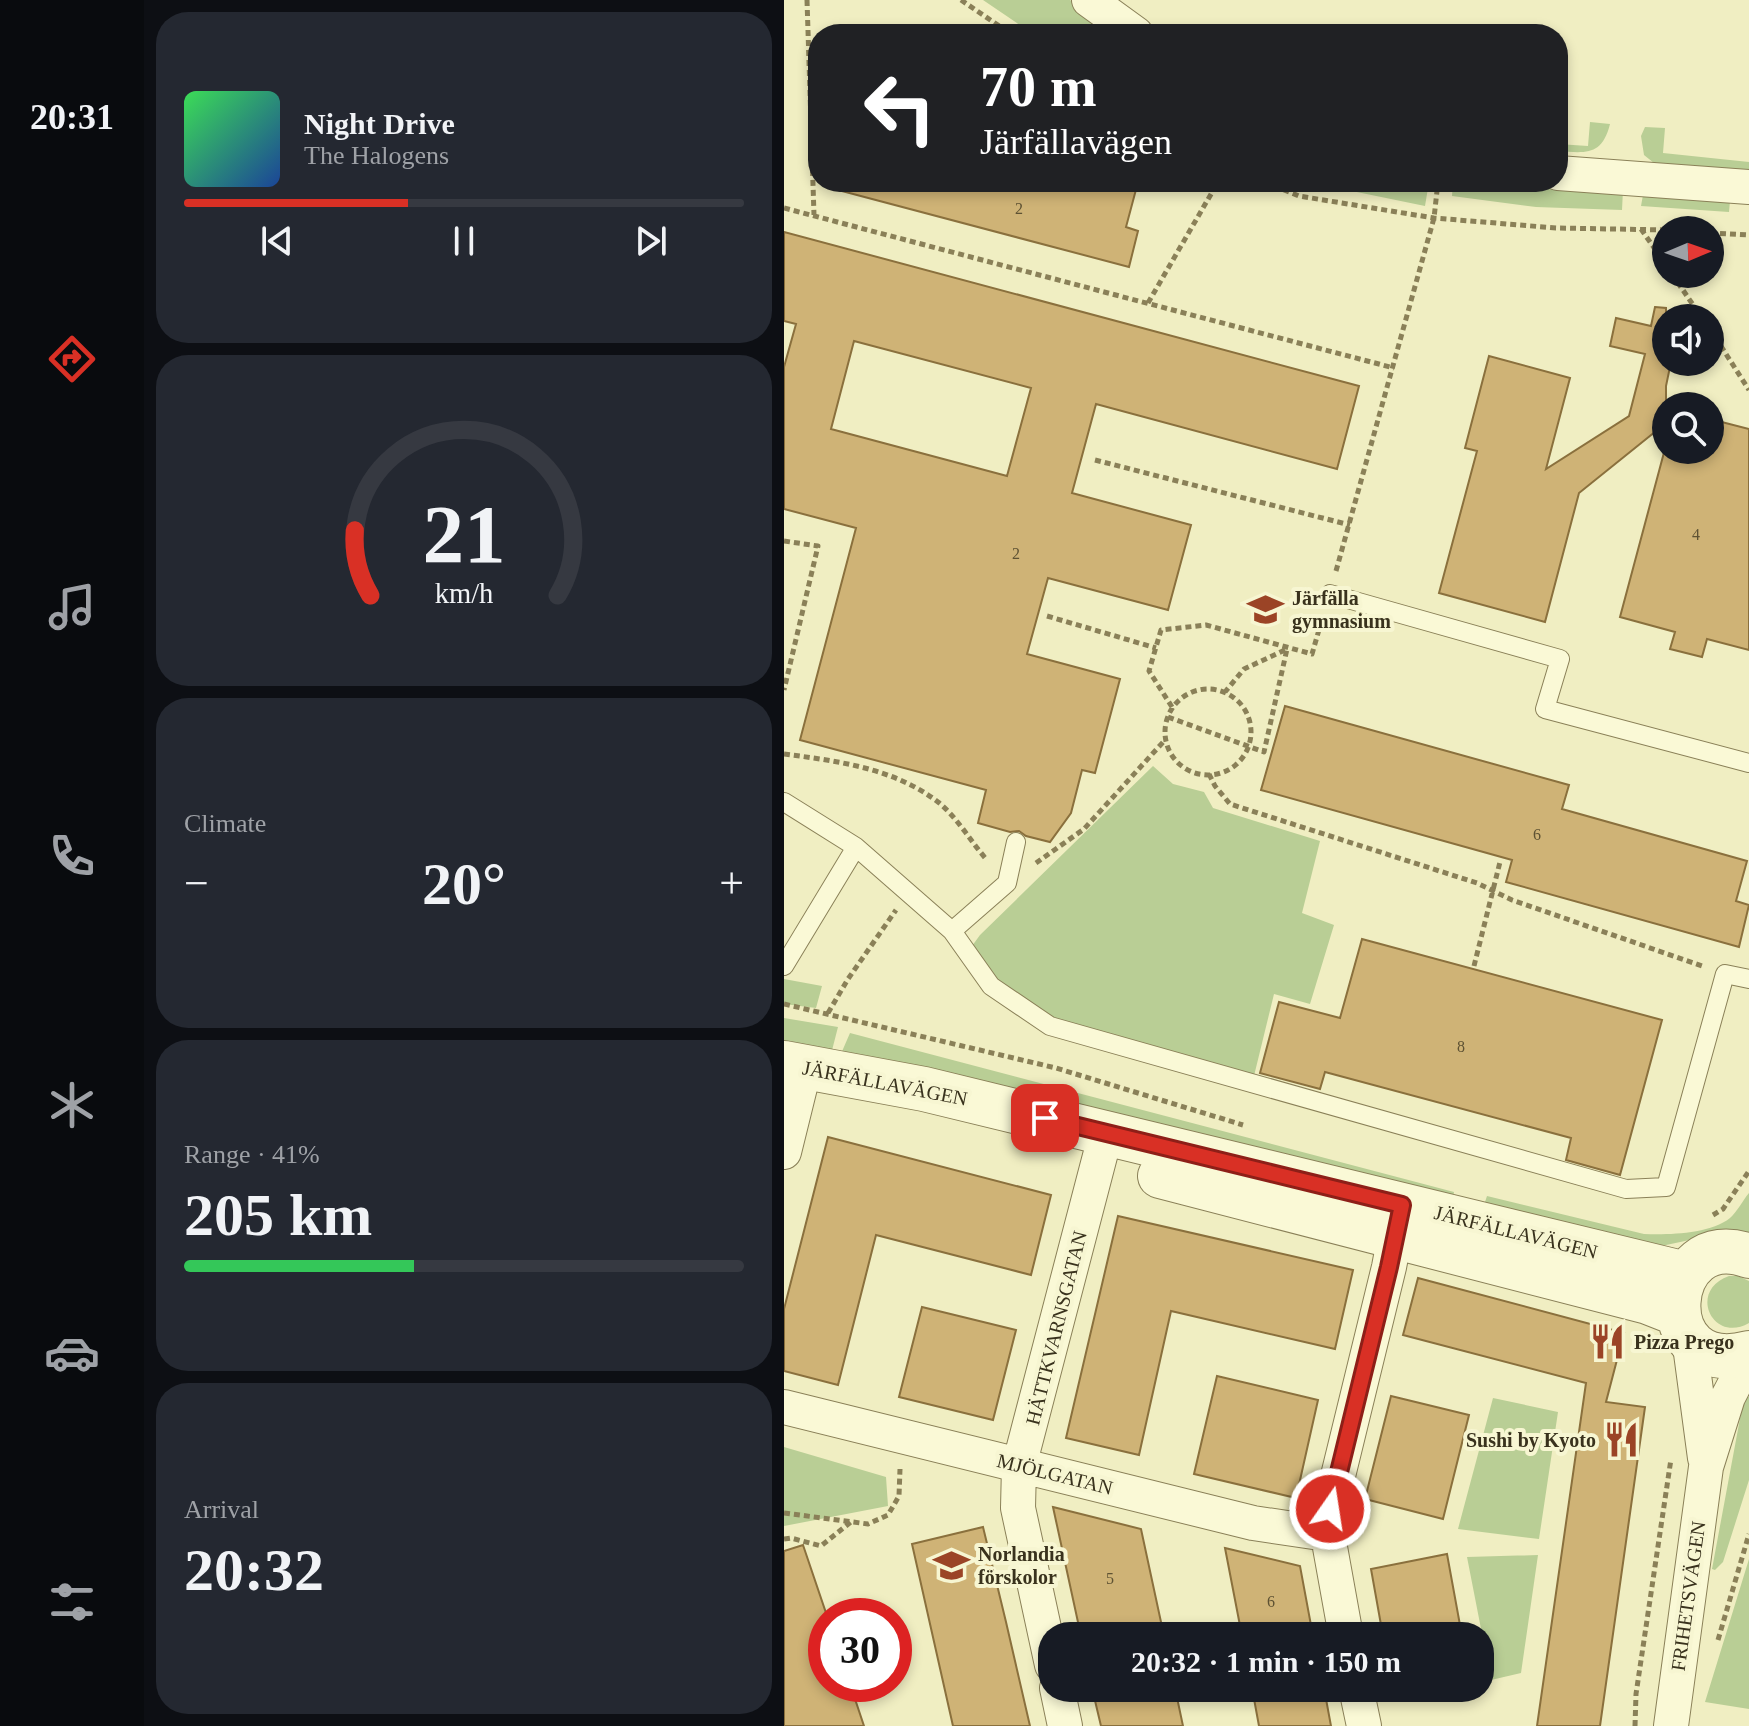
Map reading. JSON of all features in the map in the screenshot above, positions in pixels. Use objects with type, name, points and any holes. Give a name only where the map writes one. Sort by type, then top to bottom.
[{"type":"street","points":[[1089,0],[1122,24]]},
{"type":"street","points":[[1568,174],[1749,187]]},
{"type":"street","points":[[784,1152],[793,1077]]},
{"type":"street","name":"JÄRFÄLLAVÄGEN","points":[[793,1077],[923,1114],[1102,1146],[1398,1221],[1648,1302],[1684,1308],[1702,1350],[1733,1357],[1749,1355]]},
{"type":"street","name":"HÄTTKVARNSGATAN","points":[[1043,1622],[1018,1508],[1019,1466],[1102,1146]]},
{"type":"street","points":[[1343,1622],[1327,1534],[1333,1493],[1398,1221]]},
{"type":"street","points":[[1684,1308],[1696,1263],[1712,1255],[1740,1253],[1749,1256]]},
{"type":"street","name":"FRIHETSVÄGEN","points":[[1684,1308],[1706,1467]]},
{"type":"street","name":"FRIHETSVÄGEN","points":[[1671,1726],[1706,1467],[1728,1397],[1749,1355]]},
{"type":"street","name":"MJÖLGATAN","points":[[784,1407],[1253,1523],[1327,1534]]},
{"type":"street","points":[[1060,1702],[1065,1726]]},
{"type":"street","points":[[1359,1702],[1364,1726]]},
{"type":"lane","points":[[1330,594],[1560,659],[1545,709],[1749,763]]},
{"type":"lane","points":[[784,802],[856,847],[952,931],[991,986],[1050,1026],[1626,1189],[1666,1187],[1725,974],[1749,979]]},
{"type":"lane","points":[[952,931],[1007,883],[1016,842]]},
{"type":"lane","points":[[784,966],[856,847]]},
{"type":"path","points":[[807,0],[808,31]]},
{"type":"path","points":[[961,0],[996,24]]},
{"type":"path","points":[[813,192],[814,215]]},
{"type":"path","points":[[1148,303],[1212,192]]},
{"type":"path","points":[[1289,192],[1434,218],[1556,228],[1652,229]]},
{"type":"path","points":[[1172,707],[1149,671],[1161,630],[1206,625],[1312,654],[1394,368],[1434,218],[1437,192]]},
{"type":"path","points":[[784,208],[1394,368]]},
{"type":"path","points":[[1641,228],[1652,244]]},
{"type":"path","points":[[1724,234],[1749,235]]},
{"type":"path","points":[[1724,351],[1749,390]]},
{"type":"path","points":[[1095,460],[1350,525]]},
{"type":"path","points":[[784,541],[818,546],[784,690]]},
{"type":"path","points":[[1047,616],[1156,648]]},
{"type":"path","points":[[1225,692],[1244,669],[1287,649]]},
{"type":"path","points":[[1168,717],[1264,752],[1287,649]]},
{"type":"path","points":[[1199,689],[1225,692],[1237,700],[1248,715],[1250,746],[1236,765],[1223,772],[1193,772],[1180,765],[1170,754],[1165,740],[1172,707],[1184,696],[1199,689]]},
{"type":"path","points":[[784,754],[835,761],[892,776],[939,803],[1007,883],[1084,829],[1165,740]]},
{"type":"path","points":[[1209,774],[1230,804],[1477,883],[1512,900],[1725,974]]},
{"type":"path","points":[[1474,966],[1500,862]]},
{"type":"path","points":[[828,1013],[908,893]]},
{"type":"path","points":[[784,1004],[1056,1068],[1247,1126]]},
{"type":"path","points":[[1711,1216],[1723,1209],[1749,1171]]},
{"type":"path","points":[[1635,1726],[1636,1694],[1673,1448]]},
{"type":"path","points":[[784,1513],[868,1524],[888,1515],[899,1496],[900,1464]]},
{"type":"path","points":[[784,1539],[821,1546],[852,1521]]},
{"type":"path","points":[[1714,1651],[1749,1534]]},
{"type":"green space","points":[[983,0],[1070,0],[1102,24],[1018,24]]},
{"type":"green space","points":[[1590,122],[1610,124],[1597,147],[1585,152],[1568,151],[1568,145],[1588,146]]},
{"type":"green space","points":[[1645,127],[1665,128],[1663,153],[1749,162],[1749,176],[1659,167],[1644,155],[1641,136]]},
{"type":"green space","points":[[1568,186],[1623,190],[1622,210],[1536,207],[1452,196],[1452,192],[1568,192]]},
{"type":"green space","points":[[1357,192],[1427,192],[1425,206]]},
{"type":"green space","points":[[1643,195],[1730,201],[1729,212],[1641,206]]},
{"type":"green space","points":[[1153,766],[1173,784],[1204,792],[1213,808],[1320,841],[1302,913],[1334,925],[1310,1004],[1274,994],[1253,1080],[1051,1021],[1007,989],[975,955],[972,946]]},
{"type":"green space","points":[[784,979],[822,986],[816,1008],[784,1004]]},
{"type":"green space","points":[[784,1018],[838,1027],[829,1062],[784,1054]]},
{"type":"green space","points":[[850,1033],[1454,1192],[1451,1212],[837,1063]]},
{"type":"green space","points":[[1749,1193],[1749,1234],[1732,1231],[1652,1248],[1482,1211],[1487,1196],[1644,1234],[1676,1234],[1722,1223],[1733,1215]]},
{"type":"green space","points":[[1729,1276],[1749,1281],[1749,1323],[1736,1328],[1725,1327],[1716,1321],[1707,1303],[1716,1283]]},
{"type":"green space","points":[[1744,1397],[1749,1397],[1749,1480],[1723,1562],[1715,1570],[1712,1569]]},
{"type":"green space","points":[[1493,1398],[1558,1412],[1539,1539],[1458,1529]]},
{"type":"green space","points":[[784,1447],[886,1477],[888,1506],[784,1526]]},
{"type":"green space","points":[[1538,1555],[1521,1673],[1494,1679],[1494,1622],[1480,1622],[1467,1557]]},
{"type":"green space","points":[[1749,1559],[1749,1709],[1705,1702]]},
{"type":"building","points":[[846,192],[1135,192],[1126,227],[1138,231],[1129,267]]},
{"type":"building","points":[[784,232],[1359,386],[1337,469],[1096,404],[1072,493],[1191,525],[1168,610],[1048,578],[1027,654],[1120,679],[1095,773],[1082,770],[1071,813],[1050,842],[1019,831],[1010,832],[978,823],[986,790],[800,740],[856,528],[784,509],[784,367],[796,324],[784,321]],"holes":[[[854,341],[1031,388],[1007,476],[831,429]]]},
{"type":"building","points":[[1616,318],[1651,326],[1652,321],[1652,376],[1668,376],[1666,392],[1652,392],[1652,434],[1579,493],[1545,622],[1439,593],[1477,451],[1465,448],[1489,356],[1570,378],[1546,469],[1629,416],[1645,354],[1610,346]]},
{"type":"building","points":[[1724,423],[1749,429],[1749,650],[1707,639],[1702,657],[1670,649],[1675,632],[1620,617],[1661,464],[1724,464]]},
{"type":"building","points":[[1285,706],[1569,785],[1562,809],[1747,861],[1736,901],[1749,905],[1739,947],[1506,882],[1512,860],[1261,790]]},
{"type":"building","points":[[1362,939],[1662,1020],[1620,1175],[1566,1160],[1571,1138],[1325,1072],[1320,1089],[1260,1073],[1279,1002],[1340,1018]]},
{"type":"building","points":[[828,1137],[1051,1195],[1031,1275],[876,1235],[838,1385],[784,1371],[784,1309]]},
{"type":"building","points":[[1118,1216],[1353,1270],[1335,1349],[1171,1311],[1139,1455],[1066,1438]]},
{"type":"building","points":[[1418,1278],[1624,1333],[1606,1402],[1645,1407],[1600,1726],[1537,1726],[1586,1383],[1403,1335]]},
{"type":"building","points":[[922,1307],[1016,1330],[993,1420],[899,1397]]},
{"type":"building","points":[[1217,1376],[1318,1400],[1296,1498],[1194,1474]]},
{"type":"building","points":[[1391,1396],[1469,1415],[1443,1519],[1365,1499]]},
{"type":"building","points":[[1053,1507],[1141,1529],[1161,1622],[1078,1622]]},
{"type":"building","points":[[983,1527],[1030,1726],[953,1726],[912,1544]]},
{"type":"building","points":[[803,1545],[821,1598],[808,1598],[808,1702],[856,1702],[864,1726],[784,1726],[784,1551]]},
{"type":"building","points":[[1225,1548],[1300,1566],[1310,1622],[1239,1622]]},
{"type":"building","points":[[1447,1554],[1459,1622],[1380,1622],[1371,1569]]},
{"type":"building","points":[[1095,1702],[1178,1702],[1183,1726],[1101,1726]]},
{"type":"building","points":[[1255,1702],[1327,1702],[1331,1726],[1259,1726]]},
{"type":"place","name":"Järfälla gymnasium","points":[[1266,609]]},
{"type":"place","name":"Pizza Prego","points":[[1608,1342]]},
{"type":"place","name":"Sushi by Kyoto","points":[[1622,1440]]},
{"type":"place","name":"Norlandia förskolor","points":[[952,1565]]},
{"type":"route","points":[[1045,1118],[1402,1205],[1330,1509]]}]
